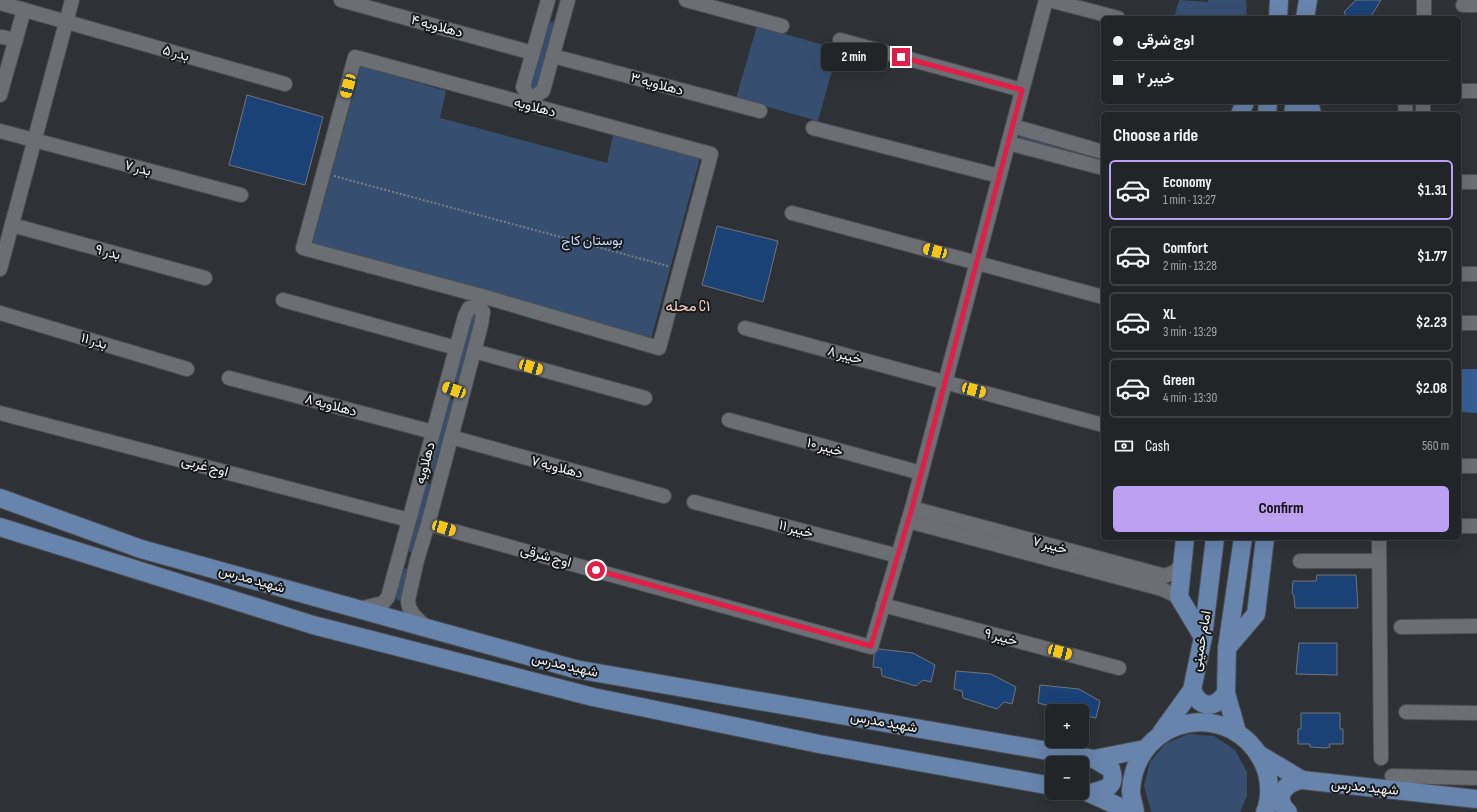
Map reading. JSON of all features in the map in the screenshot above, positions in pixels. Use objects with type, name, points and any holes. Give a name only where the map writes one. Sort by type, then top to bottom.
[{"type":"main road","points":[[1278,16],[1279,0]]},
{"type":"main road","points":[[1305,16],[1308,0]]},
{"type":"main road","name":"شهید مدرس","points":[[0,498],[141,548],[575,669],[1094,759],[1145,749]]},
{"type":"main road","name":"شهید مدرس","points":[[0,527],[313,625],[593,697],[819,744],[1045,785]]},
{"type":"main road","points":[[1186,540],[1179,597],[1203,637]]},
{"type":"main road","name":"امام خمینی","points":[[1160,734],[1192,690],[1203,637],[1215,540]]},
{"type":"main road","name":"امام خمینی","points":[[1237,732],[1226,693],[1227,648],[1243,540]]},
{"type":"main road","points":[[1227,648],[1256,614],[1265,540]]},
{"type":"main road","points":[[1192,690],[1195,698],[1208,705],[1215,704],[1222,700],[1226,693]]},
{"type":"main road","points":[[1135,812],[1131,792],[1134,770],[1145,749],[1160,734],[1174,726],[1196,722],[1206,722],[1222,725],[1237,732],[1250,742],[1260,755],[1267,772],[1269,790],[1265,812]]},
{"type":"main road","name":"شهید مدرس","points":[[1260,755],[1302,780],[1477,799]]},
{"type":"main road","points":[[1089,792],[1106,789],[1112,784],[1114,776],[1111,769],[1094,759]]},
{"type":"main road","points":[[1288,812],[1281,802],[1285,787],[1292,782],[1302,780]]},
{"type":"main road","points":[[1089,793],[1130,812]]},
{"type":"street","points":[[0,269],[2,252],[12,225],[72,0]]},
{"type":"street","name":"دهلاویه ۴","points":[[341,0],[533,53]]},
{"type":"street","name":"دهلاویه","points":[[529,102],[544,91],[568,0]]},
{"type":"street","points":[[686,0],[782,26]]},
{"type":"street","points":[[883,605],[912,508],[1047,0],[1110,16]]},
{"type":"street","points":[[1424,0],[1424,16]]},
{"type":"street","name":"بدر ۵","points":[[0,3],[285,84]]},
{"type":"street","points":[[1463,5],[1477,5]]},
{"type":"street","points":[[547,6],[564,17]]},
{"type":"street","name":"دهلاویه","points":[[529,102],[523,88],[547,6]]},
{"type":"street","points":[[0,95],[9,39],[24,10]]},
{"type":"street","points":[[840,40],[1022,90]]},
{"type":"street","name":"دهلاویه ۳","points":[[553,56],[760,111]]},
{"type":"street","name":"دهلاویه","points":[[355,57],[529,102],[711,154],[659,348],[480,301],[303,248],[355,57]]},
{"type":"street","points":[[1461,91],[1477,91]]},
{"type":"street","points":[[1013,126],[1101,151]]},
{"type":"street","points":[[813,128],[999,176]]},
{"type":"street","name":"بدر ۷","points":[[0,131],[241,196]]},
{"type":"street","points":[[1008,143],[1101,167]]},
{"type":"street","points":[[1461,182],[1477,182]]},
{"type":"street","points":[[792,213],[1101,296]]},
{"type":"street","name":"بدر ۹","points":[[12,225],[205,278]]},
{"type":"street","points":[[1461,274],[1477,274]]},
{"type":"street","points":[[283,300],[456,348]]},
{"type":"street","name":"دهلاویه","points":[[358,609],[384,603],[388,597],[465,316],[469,308],[480,301]]},
{"type":"street","name":"دهلاویه","points":[[427,628],[408,607],[417,560],[440,481],[474,351],[483,312],[480,301]]},
{"type":"street","name":"بدر ۱۱","points":[[0,313],[187,369]]},
{"type":"street","points":[[1461,323],[1477,323]]},
{"type":"street","name":"خیبر ۸","points":[[745,328],[1101,424]]},
{"type":"street","points":[[474,351],[646,398]]},
{"type":"street","name":"دهلاویه ۸","points":[[229,378],[434,432]]},
{"type":"street","points":[[446,387],[463,393]]},
{"type":"street","name":"اوج غربی","points":[[0,413],[409,520]]},
{"type":"street","name":"خیبر ۱۰","points":[[729,420],[921,473]]},
{"type":"street","name":"دهلاویه ۷","points":[[451,437],[664,496]]},
{"type":"street","points":[[1461,466],[1477,466]]},
{"type":"street","points":[[422,474],[440,481]]},
{"type":"street","name":"خیبر ۱۱","points":[[694,502],[898,556]]},
{"type":"street","name":"خیبر ۷","points":[[912,508],[1048,551],[1163,582],[1179,597]]},
{"type":"street","name":"خیبر ۷","points":[[908,521],[1048,551]]},
{"type":"street","name":"اوج شرقی","points":[[428,524],[871,646],[883,605]]},
{"type":"street","points":[[1461,526],[1477,526]]},
{"type":"street","points":[[1379,540],[1380,758]]},
{"type":"street","points":[[401,553],[417,560]]},
{"type":"street","points":[[1300,561],[1379,561]]},
{"type":"street","points":[[1163,582],[1176,571],[1183,562]]},
{"type":"street","name":"خیبر ۹","points":[[883,605],[1119,668]]},
{"type":"street","points":[[1401,626],[1477,626]]},
{"type":"street","points":[[1406,712],[1477,713]]},
{"type":"street","points":[[1392,776],[1477,778]]},
{"type":"path","points":[[324,173],[680,269]]},
{"type":"green space","points":[[1179,0],[1208,2],[1208,0],[1246,0],[1247,16],[1175,16]]},
{"type":"green space","points":[[553,21],[555,26],[535,94],[528,90],[548,24]]},
{"type":"green space","points":[[757,26],[838,49],[818,121],[736,98]]},
{"type":"green space","name":"بوستان کاج","points":[[361,66],[446,91],[440,118],[607,163],[613,135],[700,158],[651,339],[312,244]]},
{"type":"green space","points":[[1020,134],[1101,157],[1101,162],[1019,140]]},
{"type":"green space","points":[[472,311],[480,313],[459,381],[455,382],[453,377]]},
{"type":"green space","points":[[452,399],[454,403],[434,472],[429,472],[446,401]]},
{"type":"green space","points":[[426,483],[433,485],[413,554],[406,549]]},
{"type":"green space","points":[[405,568],[409,570],[400,601],[393,597]]},
{"type":"green space","points":[[1189,734],[1214,736],[1235,750],[1247,772],[1247,796],[1240,812],[1151,811],[1144,786],[1150,762],[1166,743]]},
{"type":"shaded area","points":[[1461,369],[1477,369],[1477,413],[1461,412]]},
{"type":"building","points":[[1356,0],[1381,0],[1371,16],[1346,16],[1344,12]]},
{"type":"building","points":[[247,95],[323,117],[305,185],[229,165]]},
{"type":"building","points":[[717,226],[778,241],[763,302],[702,285]]},
{"type":"building","points":[[1317,575],[1356,575],[1358,608],[1295,608],[1294,596],[1292,593],[1293,581],[1316,581]]},
{"type":"building","points":[[1299,643],[1337,643],[1337,675],[1296,674]]},
{"type":"building","points":[[879,649],[913,653],[935,665],[931,682],[923,680],[916,686],[882,676],[881,668],[873,667],[874,655]]},
{"type":"building","points":[[956,671],[991,674],[1016,687],[1012,704],[1004,702],[997,709],[963,698],[962,691],[954,689]]},
{"type":"building","points":[[1040,685],[1079,689],[1100,701],[1096,718],[1089,716],[1089,704],[1045,705],[1038,703]]},
{"type":"building","points":[[1301,713],[1340,713],[1340,729],[1343,729],[1343,744],[1329,744],[1330,747],[1325,748],[1310,747],[1310,744],[1298,744],[1298,729],[1301,729]]},
{"type":"district","name":"محله C۱","points":[[688,306]]},
{"type":"route","points":[[596,570],[871,646],[912,508],[1022,90],[901,57]]}]
